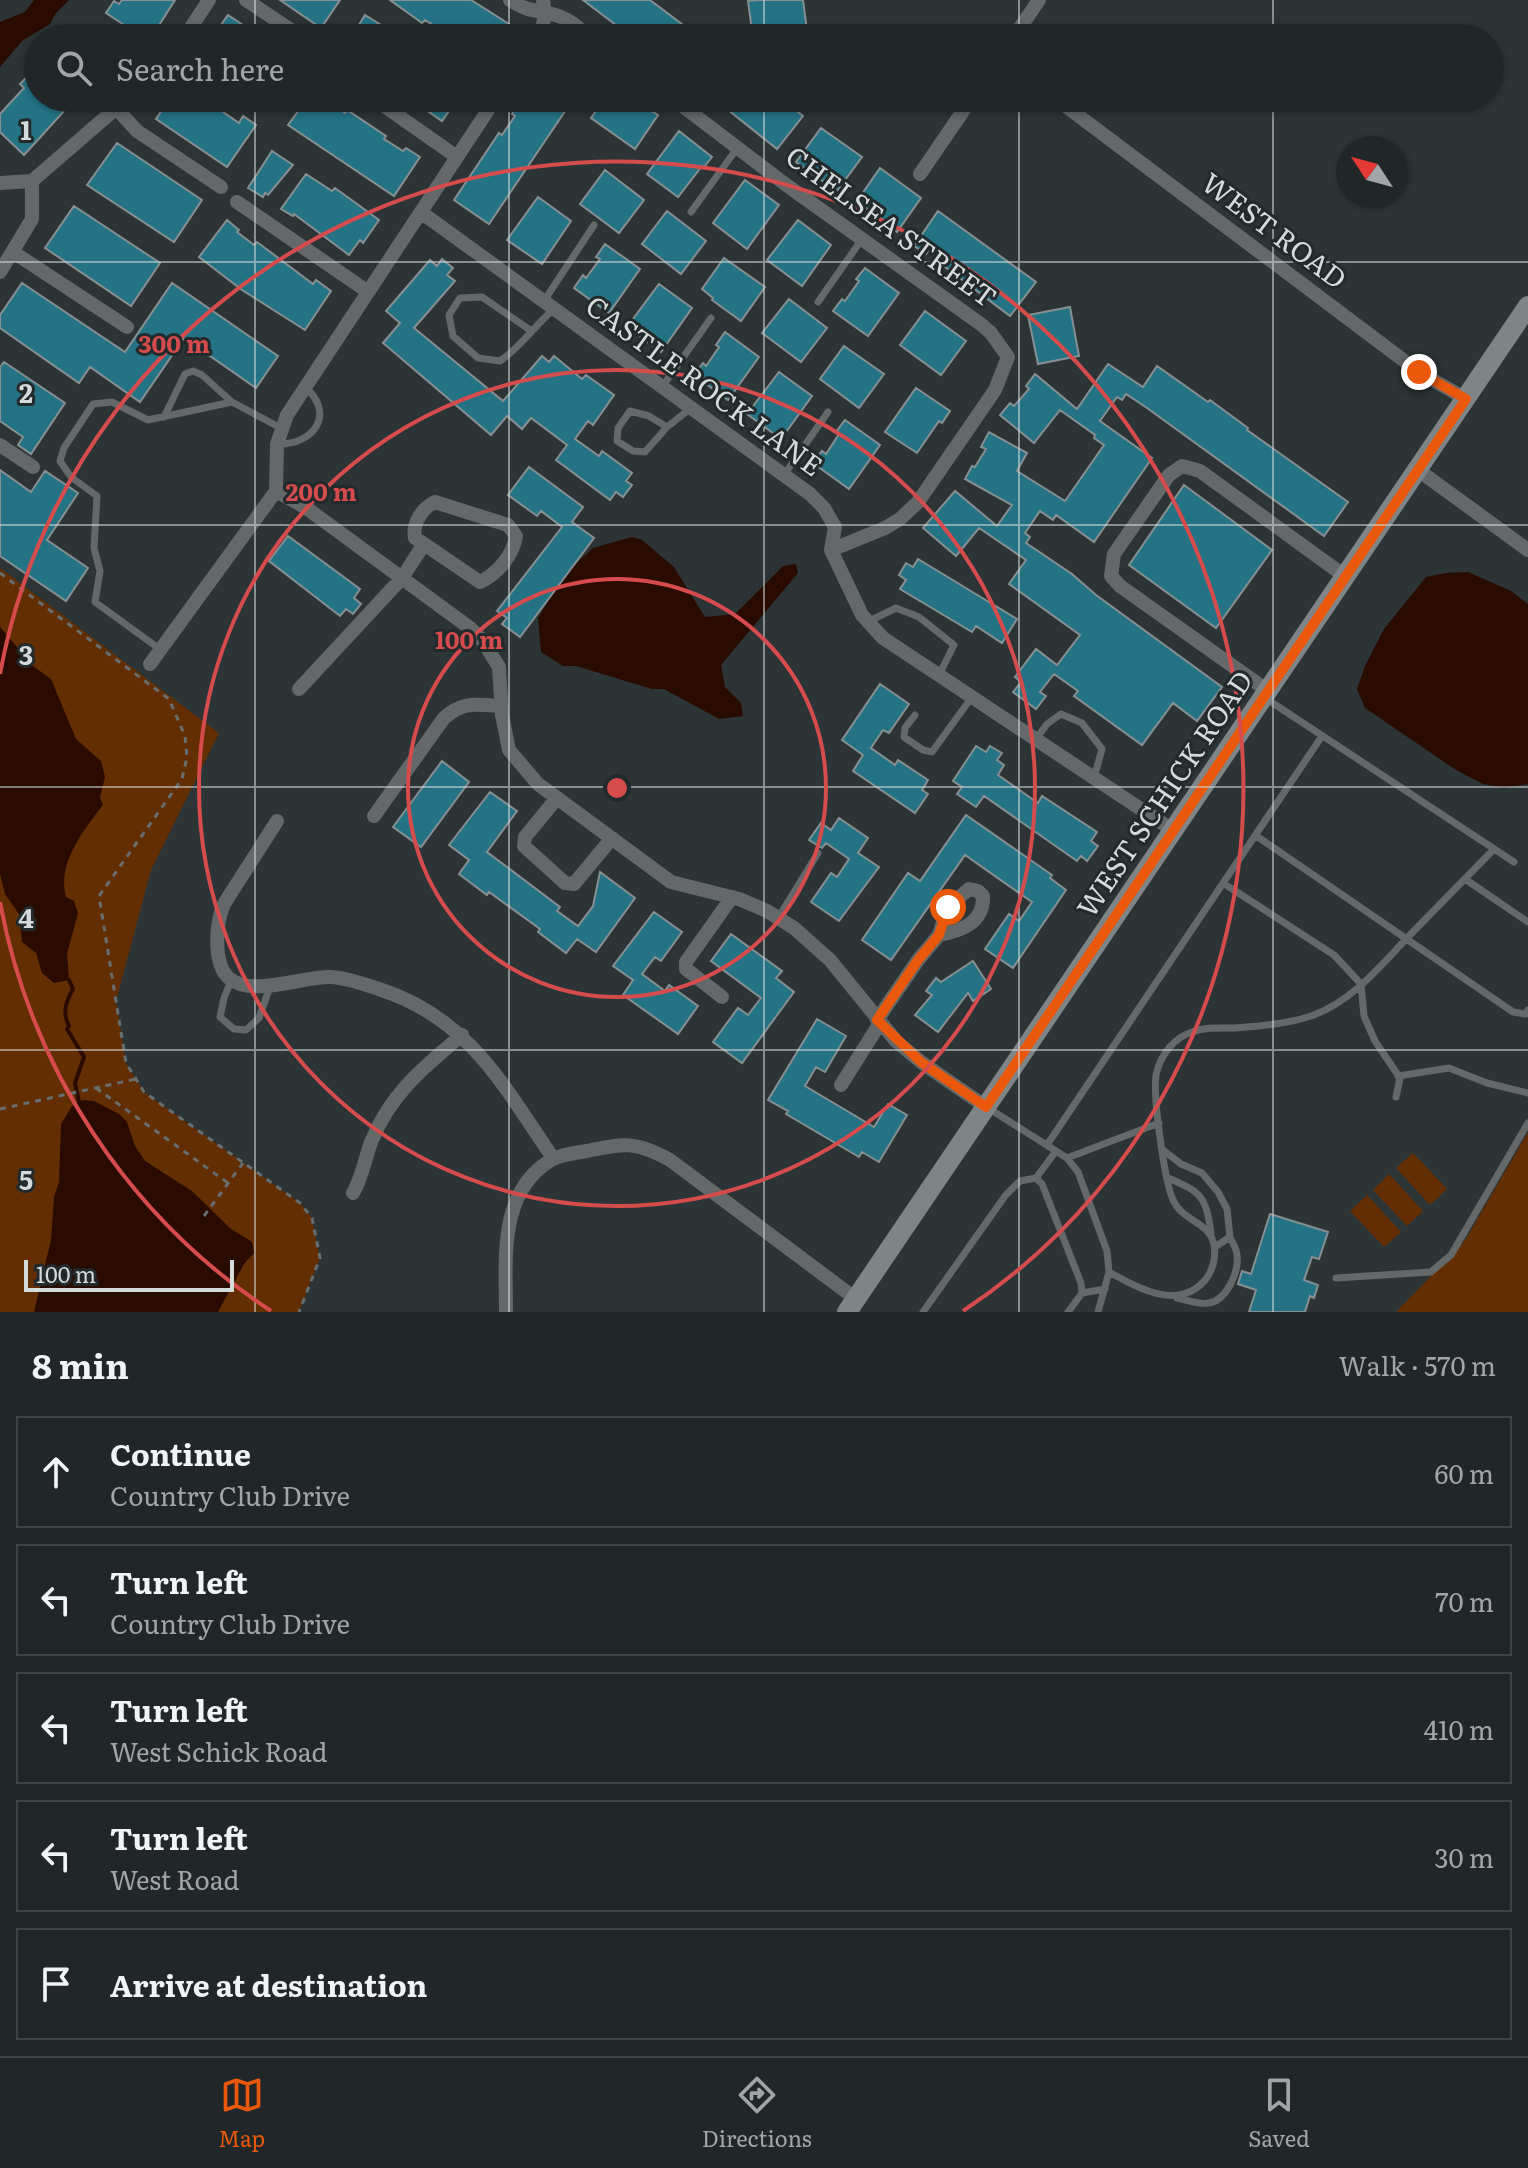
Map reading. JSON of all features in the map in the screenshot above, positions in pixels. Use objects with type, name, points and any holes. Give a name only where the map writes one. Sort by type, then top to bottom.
[{"type":"street","points":[[193,24],[209,0]]},
{"type":"street","points":[[246,0],[282,24]]},
{"type":"street","points":[[510,0],[525,10],[544,6],[573,24]]},
{"type":"street","points":[[1023,24],[1039,0]]},
{"type":"street","points":[[0,183],[32,181],[113,112]]},
{"type":"street","points":[[120,112],[137,131],[221,187]]},
{"type":"street","points":[[393,112],[457,157]]},
{"type":"street","points":[[150,664],[276,491],[277,444],[281,428],[367,291],[487,112]]},
{"type":"street","name":"CHELSEA STREET","points":[[691,112],[982,325],[1008,357],[995,390],[918,502],[885,528],[831,550]]},
{"type":"street","points":[[920,174],[962,112]]},
{"type":"street","name":"WEST ROAD","points":[[1074,112],[1419,372],[1466,399]]},
{"type":"street","points":[[0,272],[32,219],[32,181]]},
{"type":"street","points":[[237,202],[367,291]]},
{"type":"street","name":"CASTLE ROCK LANE","points":[[422,213],[810,494],[829,515],[835,527],[831,550],[867,622],[883,638],[1174,831]]},
{"type":"street","points":[[13,252],[127,327]]},
{"type":"street","name":"WEST SCHICK ROAD","points":[[851,1306],[1528,306]]},
{"type":"street","points":[[0,445],[33,467]]},
{"type":"street","points":[[1266,694],[1120,586],[1111,576],[1114,554],[1169,475],[1182,466],[1200,471],[1346,577]]},
{"type":"street","points":[[1418,470],[1528,550]]},
{"type":"street","points":[[276,491],[305,507],[482,640],[499,667],[509,750],[527,773],[671,882],[732,897],[794,928],[830,960],[878,1022],[921,1062],[986,1107]]},
{"type":"street","points":[[435,502],[508,525],[516,536],[507,558],[480,582],[424,544],[415,538],[415,527],[424,509],[435,502]]},
{"type":"street","points":[[299,689],[402,578],[424,544]]},
{"type":"street","points":[[374,816],[444,718],[456,707],[464,704],[502,706]]},
{"type":"street","points":[[557,798],[525,837],[524,846],[565,883],[574,884],[612,838]]},
{"type":"street","points":[[277,821],[218,918],[217,941],[224,972],[231,981],[254,987],[332,977],[363,983],[407,999],[462,1035],[497,1075],[553,1158]]},
{"type":"street","points":[[722,997],[693,976],[686,969],[686,962],[732,897]]},
{"type":"street","points":[[841,1085],[918,960],[939,935]]},
{"type":"street","points":[[353,1193],[360,1181],[371,1141],[394,1098],[413,1076],[462,1035]]},
{"type":"street","points":[[506,1312],[506,1254],[511,1214],[521,1191],[532,1176],[553,1158],[622,1143],[657,1153],[851,1306]]},
{"type":"lane","points":[[691,212],[738,147]]},
{"type":"lane","points":[[530,330],[482,297],[460,298],[449,315],[453,336],[478,358],[500,361],[521,346],[549,305],[594,225]]},
{"type":"lane","points":[[818,302],[862,239]]},
{"type":"lane","points":[[662,387],[711,318]]},
{"type":"lane","points":[[164,417],[185,374],[193,371],[202,375],[232,402],[281,428]]},
{"type":"lane","points":[[277,444],[294,444],[310,435],[320,417],[317,397],[305,387]]},
{"type":"lane","points":[[161,650],[95,602],[100,571],[94,548],[97,496],[71,477],[60,461],[64,448],[93,404],[112,402],[148,420],[232,402]]},
{"type":"lane","points":[[667,427],[649,416],[630,411],[618,428],[617,441],[633,451],[645,452],[667,427],[691,408]]},
{"type":"lane","points":[[784,475],[828,412]]},
{"type":"lane","points":[[867,622],[896,608],[919,617],[954,645],[939,675]]},
{"type":"lane","points":[[1266,694],[1322,736],[1514,862]]},
{"type":"lane","points":[[915,715],[905,728],[904,737],[923,750],[932,752],[972,697]]},
{"type":"lane","points":[[1036,739],[1047,724],[1061,714],[1082,723],[1102,749],[1094,778]]},
{"type":"lane","points":[[1047,1145],[1322,736]]},
{"type":"lane","points":[[1255,835],[1513,1012],[1526,1014],[1528,1010]]},
{"type":"lane","points":[[1211,1233],[1181,1212],[1174,1203],[1168,1178],[1154,1093],[1156,1071],[1176,1040],[1190,1032],[1209,1028],[1277,1024],[1312,1015],[1333,1005],[1361,984],[1494,849]]},
{"type":"lane","points":[[778,918],[818,853]]},
{"type":"lane","points":[[1465,879],[1528,922]]},
{"type":"lane","points":[[1223,883],[1334,955],[1361,984],[1364,1016],[1375,1041],[1398,1076],[1396,1097]]},
{"type":"lane","points":[[231,981],[220,1017],[234,1029],[246,1030],[259,1018],[271,984]]},
{"type":"lane","points":[[1398,1076],[1449,1068],[1487,1083],[1528,1093]]},
{"type":"lane","points":[[986,1107],[1067,1158],[1078,1172],[1089,1195],[1107,1251],[1109,1272],[1098,1312]]},
{"type":"lane","points":[[1067,1158],[1159,1123]]},
{"type":"lane","points":[[1336,1278],[1431,1272],[1451,1255],[1528,1123]]},
{"type":"lane","points":[[1109,1272],[1148,1293],[1206,1304],[1217,1300],[1229,1288],[1236,1269],[1237,1254],[1230,1237],[1227,1209],[1202,1173],[1181,1164],[1163,1150]]},
{"type":"lane","points":[[923,1312],[1005,1196],[1020,1181],[1036,1178],[1056,1151]]},
{"type":"lane","points":[[1036,1178],[1042,1184],[1081,1283],[1082,1293],[1068,1312]]},
{"type":"lane","points":[[1168,1178],[1200,1194],[1206,1204],[1215,1247],[1214,1266],[1204,1281],[1174,1298]]},
{"type":"lane","points":[[1215,1247],[1230,1237]]},
{"type":"lane","points":[[1082,1293],[1105,1289]]},
{"type":"path","points":[[0,573],[169,699],[185,736],[187,757],[182,779],[99,896],[126,1063],[144,1092],[300,1203],[312,1218],[320,1258],[299,1312]]},
{"type":"path","points":[[0,1109],[136,1079]]},
{"type":"path","points":[[96,1088],[228,1183]]},
{"type":"path","points":[[204,1216],[243,1163]]},
{"type":"shaded area","points":[[34,0],[69,0],[50,24],[24,24],[24,40],[0,67],[0,22],[25,12]]},
{"type":"shaded area","points":[[632,537],[642,540],[674,567],[705,617],[735,614],[783,566],[796,564],[798,573],[721,665],[725,687],[741,703],[743,716],[719,719],[664,689],[652,689],[576,666],[563,666],[541,652],[538,618],[563,576],[593,548]]},
{"type":"shaded area","points":[[0,568],[219,733],[151,870],[116,1001],[126,1063],[144,1092],[300,1203],[312,1218],[320,1258],[299,1312],[0,1312]]},
{"type":"shaded area","points":[[1468,572],[1511,591],[1528,604],[1528,784],[1504,788],[1483,784],[1456,770],[1365,708],[1357,689],[1384,629],[1426,577]]},
{"type":"shaded area","points":[[0,627],[33,666],[51,679],[76,739],[101,761],[105,777],[100,798],[103,805],[74,848],[65,872],[66,897],[74,901],[78,913],[67,954],[69,980],[54,983],[42,973],[36,953],[22,942],[19,914],[5,894],[0,874]]},
{"type":"shaded area","points":[[83,1100],[94,1101],[119,1114],[127,1122],[135,1146],[145,1161],[192,1191],[231,1229],[252,1242],[254,1253],[244,1264],[218,1312],[34,1312],[51,1240],[54,1197],[59,1182],[61,1124],[72,1106]]},
{"type":"shaded area","points":[[1528,1132],[1528,1312],[1396,1312],[1464,1242]]},
{"type":"shaded area","points":[[1413,1153],[1447,1189],[1430,1205],[1396,1168]]},
{"type":"shaded area","points":[[1389,1174],[1423,1211],[1407,1226],[1373,1190]]},
{"type":"shaded area","points":[[1367,1195],[1401,1232],[1384,1247],[1350,1211]]},
{"type":"building","points":[[122,0],[175,0],[160,24],[123,24],[106,13],[114,1],[119,4]]},
{"type":"building","points":[[280,0],[340,0],[324,24],[315,24]]},
{"type":"building","points":[[390,0],[471,0],[509,24],[431,24],[425,20],[422,23]]},
{"type":"building","points":[[583,0],[650,0],[682,24],[615,24]]},
{"type":"building","points":[[803,0],[806,24],[751,24],[748,1]]},
{"type":"building","points":[[228,15],[242,24],[222,24]]},
{"type":"building","points":[[365,15],[379,24],[360,24]]},
{"type":"building","points":[[24,88],[24,112],[63,112],[24,155],[0,132],[0,114]]},
{"type":"building","points":[[161,112],[223,112],[239,123],[243,116],[256,125],[227,167],[156,119]]},
{"type":"building","points":[[298,112],[350,112],[386,136],[384,139],[420,157],[394,196],[288,125]]},
{"type":"building","points":[[429,112],[448,112],[442,121]]},
{"type":"building","points":[[565,112],[489,224],[454,200],[499,133],[502,135],[515,116],[512,114]]},
{"type":"building","points":[[595,112],[653,112],[658,115],[635,149],[591,118]]},
{"type":"building","points":[[731,112],[798,112],[803,116],[777,149]]},
{"type":"building","points":[[821,128],[862,157],[837,191],[796,162]]},
{"type":"building","points":[[679,131],[712,157],[678,197],[647,174]]},
{"type":"building","points":[[117,143],[202,200],[174,242],[87,185]]},
{"type":"building","points":[[272,151],[293,165],[263,197],[248,188]]},
{"type":"building","points":[[880,168],[921,198],[897,232],[857,201]]},
{"type":"building","points":[[605,170],[644,200],[619,233],[580,204]]},
{"type":"building","points":[[306,174],[332,191],[335,188],[379,220],[363,243],[360,240],[349,255],[294,214],[281,209]]},
{"type":"building","points":[[745,180],[779,205],[747,249],[713,223]]},
{"type":"building","points":[[538,197],[571,221],[542,264],[507,240]]},
{"type":"building","points":[[74,206],[160,263],[131,306],[45,248]]},
{"type":"building","points":[[667,211],[706,241],[681,274],[642,244]]},
{"type":"building","points":[[938,211],[1036,282],[1010,316],[945,267],[947,264],[914,246]]},
{"type":"building","points":[[227,220],[254,245],[257,242],[313,284],[316,280],[331,291],[305,330],[242,290],[199,257]]},
{"type":"building","points":[[798,220],[831,245],[802,286],[767,260]]},
{"type":"building","points":[[605,244],[640,269],[609,313],[574,288],[600,259],[596,257]]},
{"type":"building","points":[[724,258],[765,287],[741,321],[702,289]]},
{"type":"building","points":[[442,259],[453,268],[447,275],[455,281],[414,328],[503,401],[542,356],[549,362],[554,356],[582,379],[586,375],[614,395],[593,425],[588,421],[575,439],[599,456],[602,451],[632,473],[626,481],[632,485],[623,497],[616,492],[610,500],[556,460],[567,445],[531,418],[522,429],[507,416],[491,435],[383,343],[400,323],[386,311],[430,260],[437,266]]},
{"type":"building","points":[[865,268],[899,293],[868,336],[833,311],[842,299],[845,301]]},
{"type":"building","points":[[22,283],[125,352],[172,283],[278,356],[256,388],[184,338],[140,402],[90,367],[79,383],[0,328],[0,315]]},
{"type":"building","points":[[659,284],[692,308],[661,352],[627,327]]},
{"type":"building","points":[[789,299],[827,328],[801,362],[762,333]]},
{"type":"building","points":[[1070,307],[1079,356],[1038,364],[1028,315]]},
{"type":"building","points":[[925,311],[966,341],[941,375],[900,345]]},
{"type":"building","points":[[725,332],[759,357],[728,400],[694,375],[703,363],[706,366]]},
{"type":"building","points":[[844,346],[884,374],[859,408],[820,379]]},
{"type":"building","points":[[4,362],[65,403],[31,454],[18,445],[23,437],[0,421],[0,367]]},
{"type":"building","points":[[1108,364],[1143,387],[1157,366],[1208,402],[1210,400],[1348,502],[1324,536],[1147,408],[1126,394],[1122,400],[1117,397],[1100,421],[1152,458],[1094,542],[1056,515],[1053,520],[1040,511],[1025,533],[1030,537],[1026,543],[1222,687],[1197,721],[1173,703],[1142,745],[1074,696],[1078,691],[1054,674],[1040,692],[1046,696],[1036,709],[1013,692],[1021,682],[1015,677],[1036,649],[1057,665],[1080,635],[1009,584],[1026,560],[979,528],[956,556],[923,528],[955,491],[997,526],[1012,505],[965,479],[986,449],[981,447],[989,432],[1027,453],[1017,471],[1065,501],[1104,445],[1060,410],[1034,443],[1000,415],[1010,403],[1014,406],[1029,389],[1026,386],[1035,374],[1077,409]]},
{"type":"building","points":[[779,372],[812,396],[781,439],[747,414]]},
{"type":"building","points":[[916,388],[950,411],[942,423],[939,421],[917,453],[885,432]]},
{"type":"building","points":[[845,420],[880,445],[849,489],[813,463],[822,451],[826,454]]},
{"type":"building","points":[[529,467],[583,507],[572,522],[594,538],[520,637],[502,624],[507,618],[497,611],[562,527],[541,511],[537,516],[508,495]]},
{"type":"building","points":[[0,470],[31,492],[45,471],[78,493],[47,540],[88,568],[66,601],[0,556]]},
{"type":"building","points":[[1184,485],[1272,550],[1216,628],[1129,565]]},
{"type":"building","points":[[288,536],[360,589],[354,598],[361,604],[353,614],[346,609],[340,616],[269,561]]},
{"type":"building","points":[[918,559],[1017,619],[1002,643],[976,626],[972,632],[900,589],[906,580],[899,575],[906,563],[913,567]]},
{"type":"building","points":[[880,684],[909,704],[889,733],[883,730],[871,748],[895,765],[898,760],[928,780],[922,790],[928,794],[915,813],[853,771],[863,755],[842,740]]},
{"type":"building","points":[[976,746],[986,752],[990,746],[1002,753],[997,760],[1004,765],[998,775],[1038,803],[1042,796],[1097,832],[1091,841],[1098,846],[1087,861],[1081,856],[1077,861],[984,796],[976,807],[957,794],[962,787],[953,781]]},
{"type":"building","points":[[442,761],[469,782],[421,847],[393,827]]},
{"type":"building","points":[[490,792],[517,811],[487,852],[560,907],[557,911],[578,926],[593,906],[600,872],[635,898],[596,952],[577,939],[566,953],[538,932],[540,929],[459,874],[469,860],[449,845]]},
{"type":"building","points":[[966,815],[1052,875],[1050,878],[1066,890],[1013,968],[985,949],[1009,914],[1019,921],[1032,902],[965,855],[891,960],[862,940],[908,873],[920,881]]},
{"type":"building","points":[[839,818],[868,838],[858,853],[879,867],[839,921],[811,902],[831,873],[837,877],[849,859],[826,843],[822,848],[809,840],[821,823],[831,830]]},
{"type":"building","points":[[654,912],[682,932],[661,961],[655,957],[642,974],[665,991],[669,985],[698,1006],[678,1034],[623,995],[633,980],[613,966]]},
{"type":"building","points":[[731,934],[782,971],[776,978],[794,992],[742,1063],[713,1042],[738,1008],[748,1015],[761,998],[711,961]]},
{"type":"building","points":[[973,961],[991,989],[973,1001],[968,993],[938,1032],[915,1015],[932,995],[926,991],[936,978],[941,982]]},
{"type":"building","points":[[817,1019],[846,1036],[825,1072],[816,1067],[805,1086],[874,1127],[888,1104],[907,1115],[879,1162],[862,1152],[859,1157],[768,1100]]},
{"type":"building","points":[[1270,1214],[1328,1232],[1319,1259],[1312,1257],[1304,1280],[1318,1285],[1314,1298],[1310,1296],[1305,1312],[1249,1312],[1256,1290],[1238,1284],[1242,1271],[1251,1274]]},
{"type":"waterway","points":[[69,980],[73,989],[66,1007],[67,1029],[84,1057],[75,1083],[79,1102]]},
{"type":"route","points":[[948,907],[939,935],[877,1020],[921,1062],[986,1107],[1466,399],[1419,372]]}]
